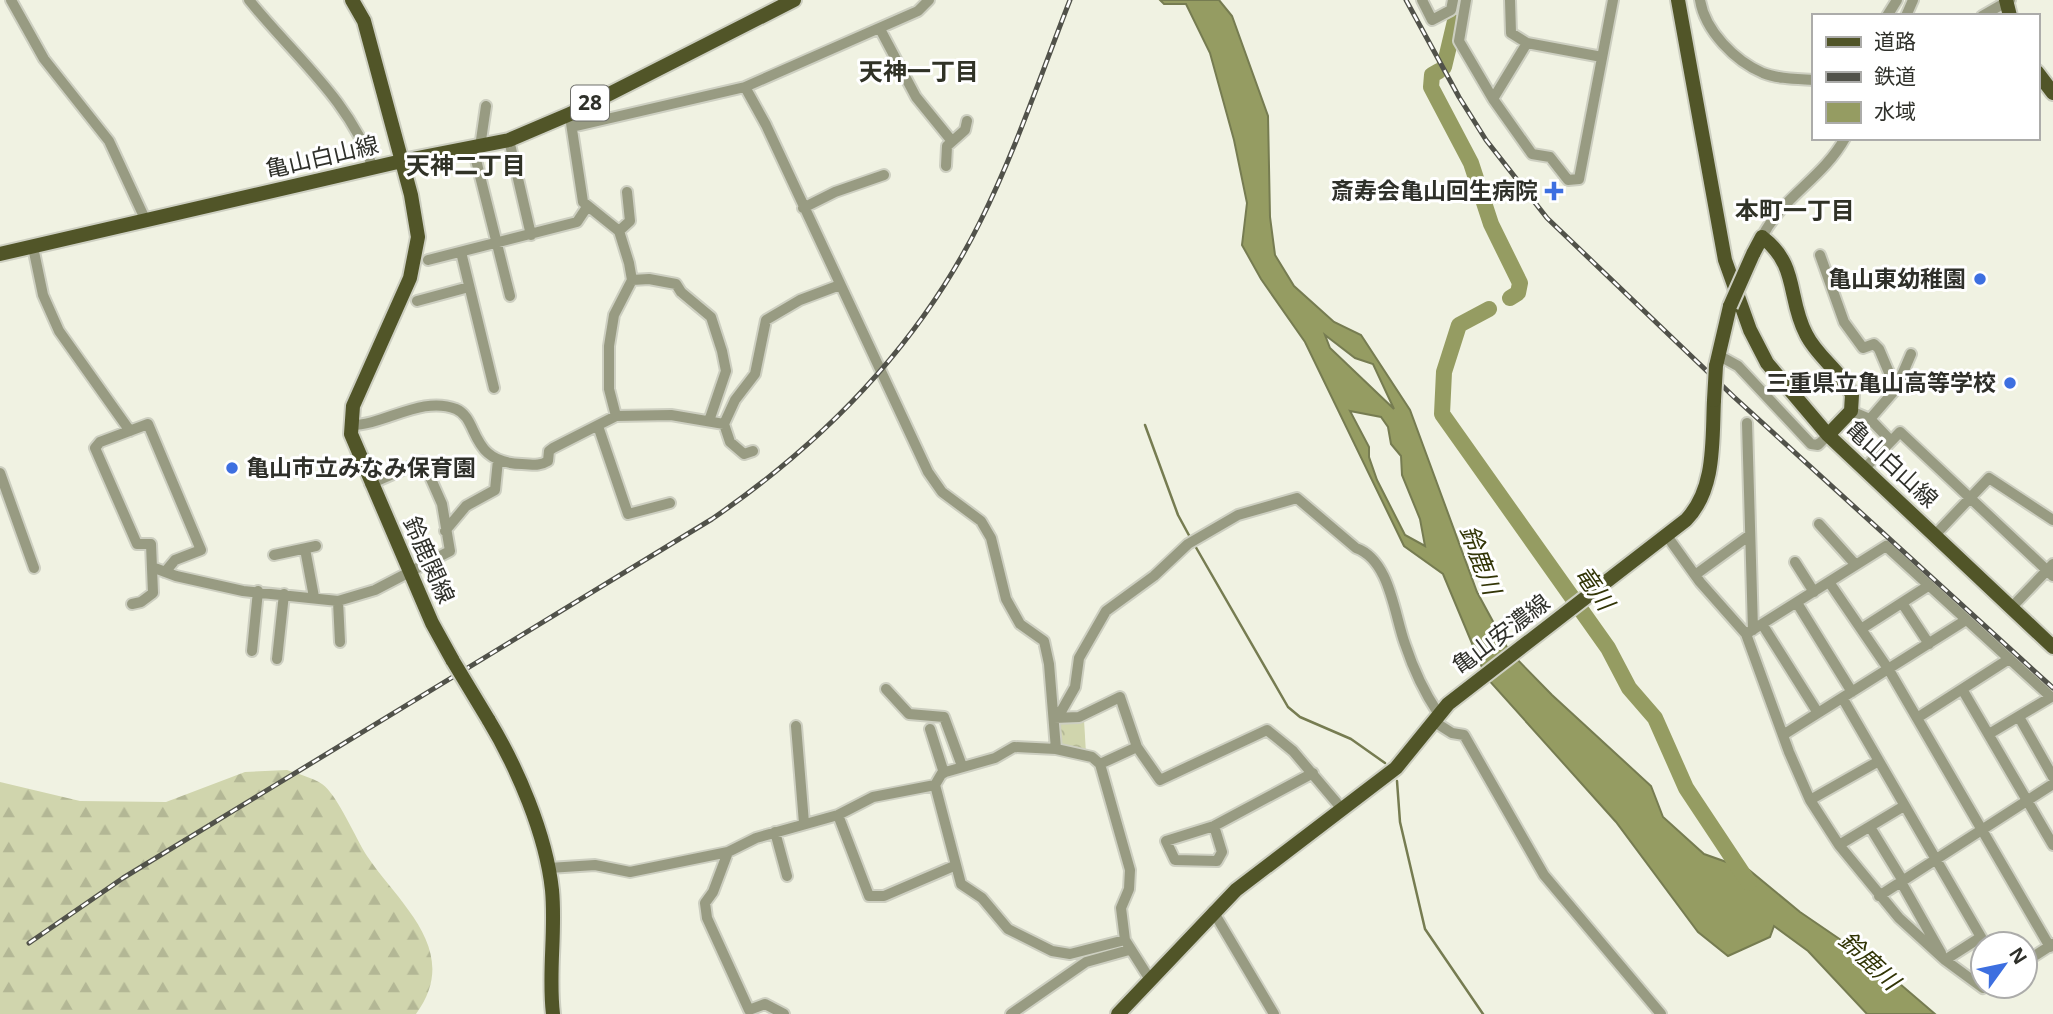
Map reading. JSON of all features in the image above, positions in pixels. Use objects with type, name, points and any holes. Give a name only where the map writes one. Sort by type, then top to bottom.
[{"type":"main road","points":[[351,425],[353,406],[416,257],[417,227],[364,21],[352,0]]},
{"type":"main road","name":"亀山白山線","points":[[0,254],[402,161],[509,140],[571,120],[794,0]]},
{"type":"main road","name":"亀山白山線","points":[[1678,0],[1715,212],[1732,282],[1767,363],[1828,435],[2053,648]]},
{"type":"main road","points":[[2039,75],[2053,93]]},
{"type":"main road","points":[[1762,237],[1780,254],[1785,263],[1805,333],[1849,389],[1851,411],[1828,435]]},
{"type":"main road","name":"亀山安濃線","points":[[1125,1011],[1149,978],[1213,911],[1258,872],[1396,768],[1436,717],[1454,699],[1664,538],[1692,513],[1705,488],[1717,360],[1730,306],[1762,237]]},
{"type":"main road","name":"鈴鹿関線","points":[[351,425],[370,484],[432,623],[515,768],[549,868],[553,911],[553,1014]]},
{"type":"street","points":[[11,0],[44,59],[109,141],[146,220]]},
{"type":"street","points":[[250,0],[333,94],[358,135],[373,168]]},
{"type":"street","points":[[616,416],[608,380],[609,346],[614,315],[632,280],[627,250],[619,231],[587,207],[581,197],[571,120],[745,87],[919,11],[929,0]]},
{"type":"street","points":[[1422,0],[1432,20],[1451,10],[1453,0]]},
{"type":"street","points":[[1466,0],[1459,41],[1493,99],[1532,154],[1550,157],[1568,180],[1576,181],[1579,179],[1612,0]]},
{"type":"street","points":[[1510,0],[1511,33],[1527,44],[1602,57]]},
{"type":"street","points":[[1700,0],[1706,22],[1749,65],[1771,76],[1812,80]]},
{"type":"street","points":[[1987,14],[2008,5]]},
{"type":"street","points":[[880,29],[916,96],[951,140]]},
{"type":"street","points":[[1493,99],[1527,44]]},
{"type":"street","points":[[745,87],[928,472],[942,492],[981,521],[991,538],[1006,599],[1020,624],[1044,641],[1056,718],[1056,749]]},
{"type":"street","points":[[486,106],[477,148],[510,296]]},
{"type":"street","points":[[946,166],[947,146],[965,130],[967,121]]},
{"type":"street","points":[[509,140],[531,235]]},
{"type":"street","points":[[1762,237],[1774,213],[1828,165],[1844,140]]},
{"type":"street","points":[[803,208],[835,191],[884,175]]},
{"type":"street","points":[[619,231],[630,222],[627,192]]},
{"type":"street","points":[[428,260],[578,222],[587,207]]},
{"type":"street","points":[[33,247],[43,295],[59,331],[130,430]]},
{"type":"street","points":[[461,252],[494,388]]},
{"type":"street","points":[[1820,255],[1844,322],[1863,348],[1874,344],[1879,349],[1896,389]]},
{"type":"street","points":[[632,280],[649,279],[676,284],[681,292],[711,317],[726,371],[709,421]]},
{"type":"street","points":[[753,451],[744,454],[733,445],[724,424],[736,400],[755,374],[766,320],[800,300],[840,285]]},
{"type":"street","points":[[417,301],[469,287]]},
{"type":"street","points":[[1870,419],[1896,389],[1911,354]]},
{"type":"street","points":[[1717,360],[1738,366],[1811,444],[1818,445],[1828,435]]},
{"type":"street","points":[[351,425],[365,425],[422,408],[454,408],[462,413],[481,447],[498,460],[543,464],[548,461],[548,453],[553,448],[616,416],[671,415],[724,424]]},
{"type":"street","points":[[1851,411],[1870,419],[1891,442]]},
{"type":"street","points":[[1747,423],[1754,629],[1783,735],[1810,800],[1839,845],[1879,896],[1945,960],[1969,978]]},
{"type":"street","points":[[132,604],[141,602],[153,593],[152,544],[137,544],[95,448],[100,442],[148,424],[201,550],[175,561],[166,572]]},
{"type":"street","points":[[598,426],[628,514],[670,503]]},
{"type":"street","points":[[1865,468],[1900,432],[1970,499],[2051,570],[2011,608]]},
{"type":"street","points":[[445,531],[466,506],[495,490],[498,460]]},
{"type":"street","points":[[152,567],[214,585],[338,601],[375,590],[450,551],[442,504],[423,461],[370,484]]},
{"type":"street","points":[[0,473],[33,568]]},
{"type":"street","points":[[1935,535],[1989,478],[2053,520]]},
{"type":"street","points":[[1056,718],[1075,687],[1079,658],[1106,611],[1154,576],[1192,542],[1246,512],[1297,498],[1366,553],[1383,575],[1408,652],[1436,717],[1452,733],[1464,735],[1544,875],[1661,1014]]},
{"type":"street","points":[[1819,524],[1855,564]]},
{"type":"street","points":[[1695,575],[1751,535]]},
{"type":"street","points":[[1664,538],[1695,575],[1754,629],[1818,713]]},
{"type":"street","points":[[1754,629],[1886,546],[2051,697],[1989,734]]},
{"type":"street","points":[[274,555],[310,547],[314,597]]},
{"type":"street","points":[[1795,562],[1814,592]]},
{"type":"street","points":[[1829,582],[1889,670],[1981,832],[2051,946]]},
{"type":"street","points":[[1861,629],[1928,586]]},
{"type":"street","points":[[253,651],[258,591]]},
{"type":"street","points":[[276,659],[284,594]]},
{"type":"street","points":[[338,601],[340,642]]},
{"type":"street","points":[[1797,603],[1879,761],[1977,930]]},
{"type":"street","points":[[1902,603],[1928,644]]},
{"type":"street","points":[[1783,735],[1966,620]]},
{"type":"street","points":[[1917,718],[2009,659]]},
{"type":"street","points":[[886,689],[909,714],[944,717],[962,766]]},
{"type":"street","points":[[1962,689],[2053,845]]},
{"type":"street","points":[[1056,718],[1079,717],[1120,697],[1137,747],[1160,780],[1267,730],[1280,737],[1342,809]]},
{"type":"street","points":[[2020,717],[2053,777]]},
{"type":"street","points":[[796,726],[804,823]]},
{"type":"street","points":[[930,729],[944,773]]},
{"type":"street","points":[[549,868],[595,865],[630,872],[728,852],[750,840],[838,815],[873,797],[935,785],[944,773],[995,758],[1014,747],[1056,749],[1092,757],[1100,764],[1130,870],[1129,889],[1121,908],[1127,945],[1149,978]]},
{"type":"street","points":[[1100,764],[1137,747]]},
{"type":"street","points":[[1810,800],[1879,761]]},
{"type":"street","points":[[1214,826],[1222,852],[1217,861],[1175,860],[1166,841],[1214,826],[1313,773]]},
{"type":"street","points":[[1879,896],[2053,784]]},
{"type":"street","points":[[935,785],[954,866],[961,884],[982,898],[1008,929],[1052,951],[1070,954],[1127,945]]},
{"type":"street","points":[[1839,845],[1904,806]]},
{"type":"street","points":[[838,815],[869,896],[884,896],[954,866]]},
{"type":"street","points":[[1870,827],[1945,960]]},
{"type":"street","points":[[775,832],[787,876]]},
{"type":"street","points":[[728,852],[704,908],[747,1012],[765,1004],[784,1014]]},
{"type":"street","points":[[1213,911],[1274,1014]]},
{"type":"street","points":[[1011,1014],[1086,962],[1127,945]]},
{"type":"street","points":[[1945,960],[1969,948]]},
{"type":"green space","points":[[1084,720],[1086,753],[1059,745],[1060,721]]},
{"type":"green space","points":[[287,770],[314,780],[328,789],[367,856],[421,930],[429,949],[432,970],[428,991],[416,1014],[0,1014],[0,782],[80,801],[166,802],[245,772]]},
{"type":"water","name":"鈴鹿川","points":[[1160,0],[1219,0],[1232,16],[1268,116],[1270,217],[1275,255],[1294,286],[1334,322],[1361,335],[1410,410],[1477,592],[1509,651],[1552,695],[1651,786],[1663,817],[1704,854],[1749,870],[1800,912],[1879,966],[1935,1014],[1867,1014],[1808,951],[1774,926],[1770,937],[1728,956],[1698,932],[1616,822],[1486,677],[1443,574],[1404,546],[1305,342],[1261,279],[1242,245],[1247,203],[1234,140],[1210,53],[1186,4],[1164,4]],"holes":[[[1325,335],[1355,358],[1373,364],[1394,409],[1330,348]],[[1350,411],[1381,417],[1388,427],[1391,444],[1401,456],[1402,475],[1420,519],[1425,546],[1405,535],[1377,480],[1369,457],[1369,447]]]},
{"type":"waterway","name":"竜川","points":[[1444,67],[1460,0]]},
{"type":"waterway","name":"竜川","points":[[1439,71],[1432,75],[1431,87],[1471,163],[1491,224],[1520,283],[1518,293],[1510,298]]},
{"type":"waterway","name":"竜川","points":[[1489,309],[1459,325],[1444,372],[1442,414],[1608,648],[1629,688],[1655,718],[1686,788],[1749,883]]},
{"type":"waterway","points":[[1145,425],[1178,515],[1191,539]]},
{"type":"waterway","points":[[1194,544],[1288,707],[1300,717],[1351,739],[1385,763]]},
{"type":"waterway","points":[[1397,781],[1400,822],[1425,929],[1483,1014]]},
{"type":"railway","points":[[29,943],[123,878],[712,519],[793,457],[830,424],[898,350],[956,267],[1005,167],[1070,0]]},
{"type":"railway","points":[[1406,0],[1459,97],[1486,140],[1547,218],[1734,397],[2053,688]]},
{"type":"place","name":"斎寿会亀山回生病院","points":[[1554,191]]},
{"type":"place","name":"亀山東幼稚園","points":[[1980,279]]},
{"type":"place","name":"三重県立亀山高等学校","points":[[2010,383]]},
{"type":"place","name":"亀山市立みなみ保育園","points":[[232,468]]},
{"type":"district","name":"天神一丁目","points":[[919,72]]},
{"type":"district","name":"天神二丁目","points":[[466,166]]},
{"type":"district","name":"本町一丁目","points":[[1795,211]]}]
